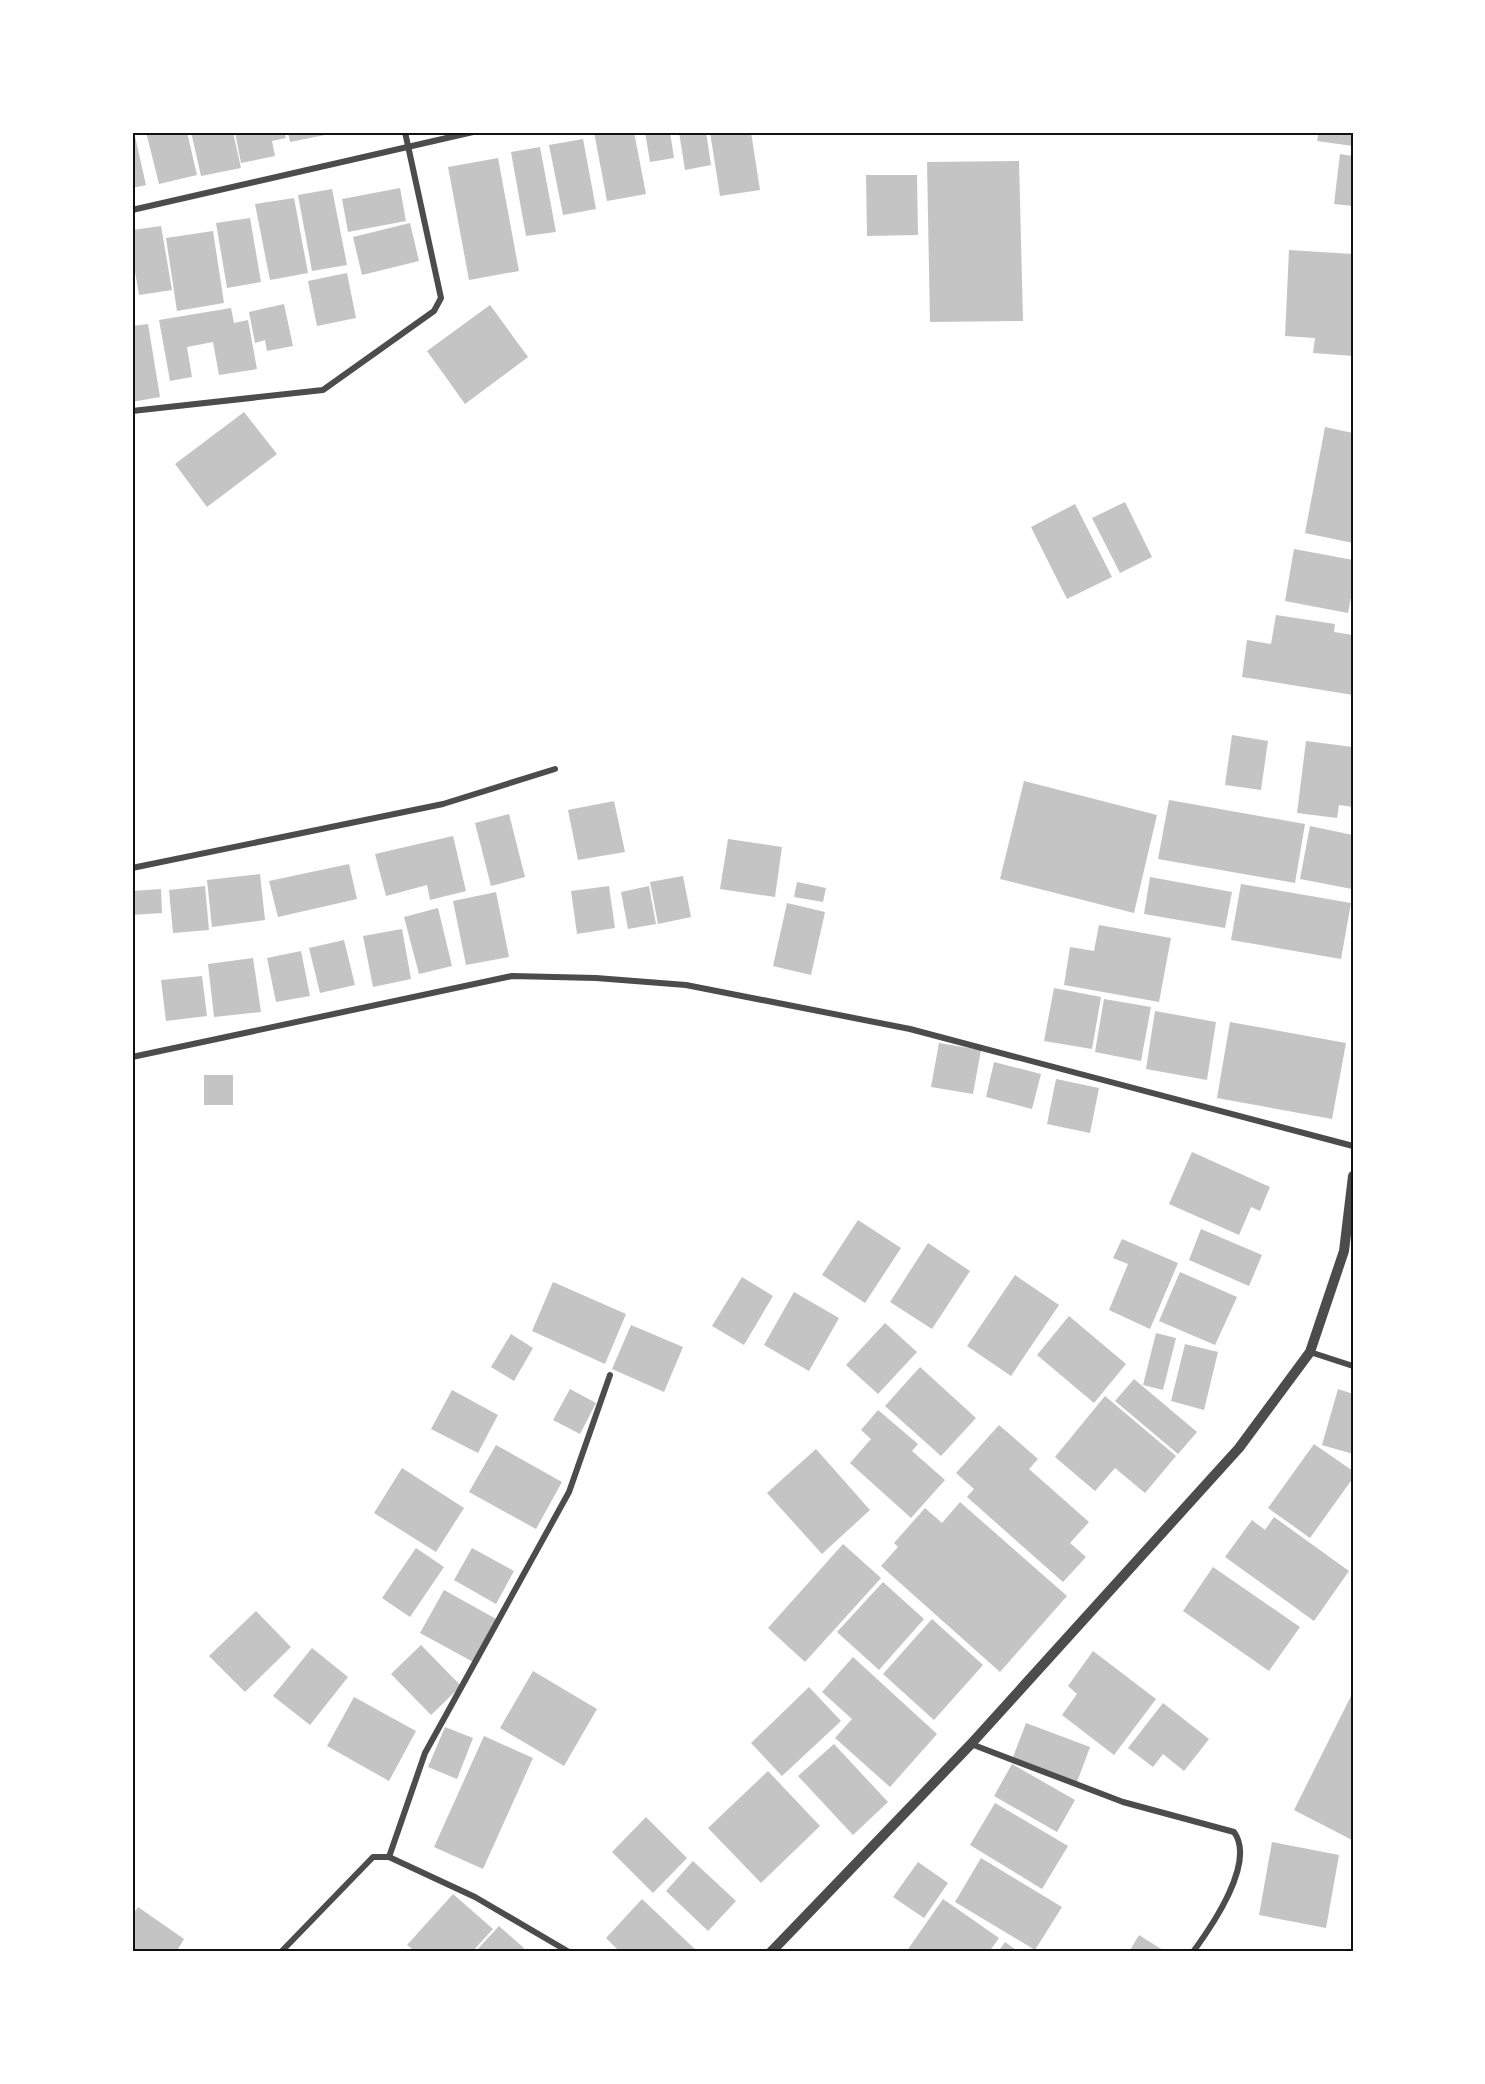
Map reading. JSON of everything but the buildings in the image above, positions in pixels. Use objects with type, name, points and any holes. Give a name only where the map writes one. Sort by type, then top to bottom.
[{"type":"street","points":[[132,411],[323,390],[434,311],[441,298],[405,132]]},
{"type":"street","points":[[132,210],[473,132]]},
{"type":"street","points":[[132,868],[443,804],[555,769]]},
{"type":"street","points":[[132,1057],[512,976],[596,978],[686,986],[910,1029],[1353,1146]]},
{"type":"street","points":[[771,1952],[971,1744],[1239,1448],[1310,1352],[1344,1251],[1353,1176]]},
{"type":"street","points":[[1310,1352],[1353,1366]]},
{"type":"street","points":[[389,1857],[425,1753],[569,1492],[610,1375]]},
{"type":"street","points":[[971,1744],[1123,1802],[1234,1832],[1241,1842],[1240,1860],[1229,1893],[1193,1952]]},
{"type":"street","points":[[281,1952],[373,1857],[389,1857],[475,1897],[569,1952]]}]
